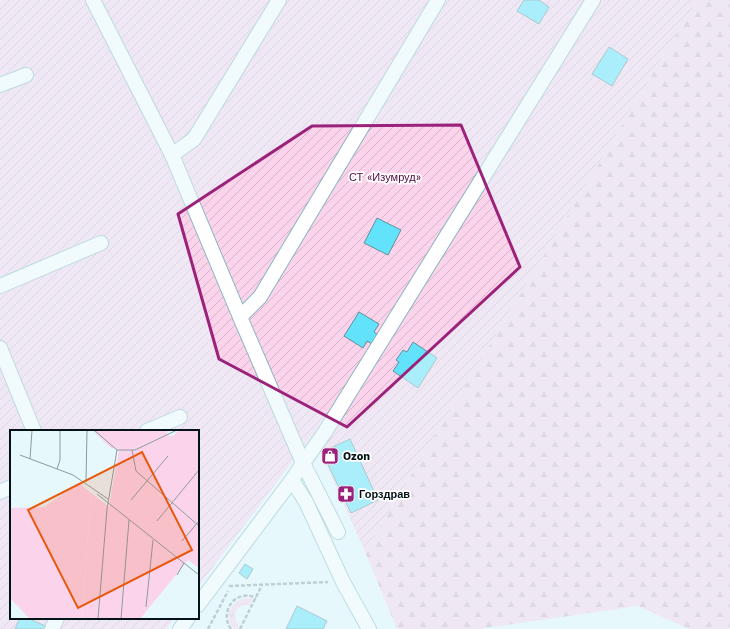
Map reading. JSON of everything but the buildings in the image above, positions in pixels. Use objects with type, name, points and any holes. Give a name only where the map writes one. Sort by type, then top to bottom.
[{"type":"street","points":[[93,0],[172,155],[303,463],[338,532]]},
{"type":"street","points":[[172,155],[194,139],[279,0]]},
{"type":"street","points":[[240,317],[260,297],[438,0]]},
{"type":"street","points":[[199,604],[292,480],[329,425],[592,0]]},
{"type":"street","points":[[0,85],[26,75]]},
{"type":"street","points":[[0,286],[102,243]]},
{"type":"street","points":[[0,348],[34,430]]},
{"type":"street","points":[[149,430],[180,417]]},
{"type":"street","points":[[292,480],[306,502],[364,627]]},
{"type":"street","points":[[0,492],[10,487]]},
{"type":"street","points":[[52,629],[57,619]]},
{"type":"street","points":[[60,629],[64,619]]},
{"type":"street","points":[[180,629],[187,619]]},
{"type":"path","points":[[208,629],[230,586],[343,582]]},
{"type":"path","points":[[240,629],[262,585]]},
{"type":"path","points":[[231,629],[226,617],[232,602],[237,598],[244,596],[256,598]]},
{"type":"highlighted area","points":[[461,125],[520,267],[347,427],[219,359],[178,214],[312,126]]},
{"type":"green space","name":"СТ «Изумруд»","points":[[0,0],[697,0],[365,552],[313,434],[199,586],[199,430],[10,430],[10,619],[173,619],[166,629],[0,629]]},
{"type":"green space","points":[[697,0],[730,0],[730,629],[689,629],[638,606],[478,629],[397,629],[365,552]]},
{"type":"green space","points":[[244,598],[253,599],[250,605],[241,606],[236,611],[235,618],[239,625],[238,629],[234,629],[229,620],[230,611],[235,603]]},
{"type":"place","name":"Ozon","points":[[330,456]]},
{"type":"place","name":"Горздрав","points":[[346,494]]}]
